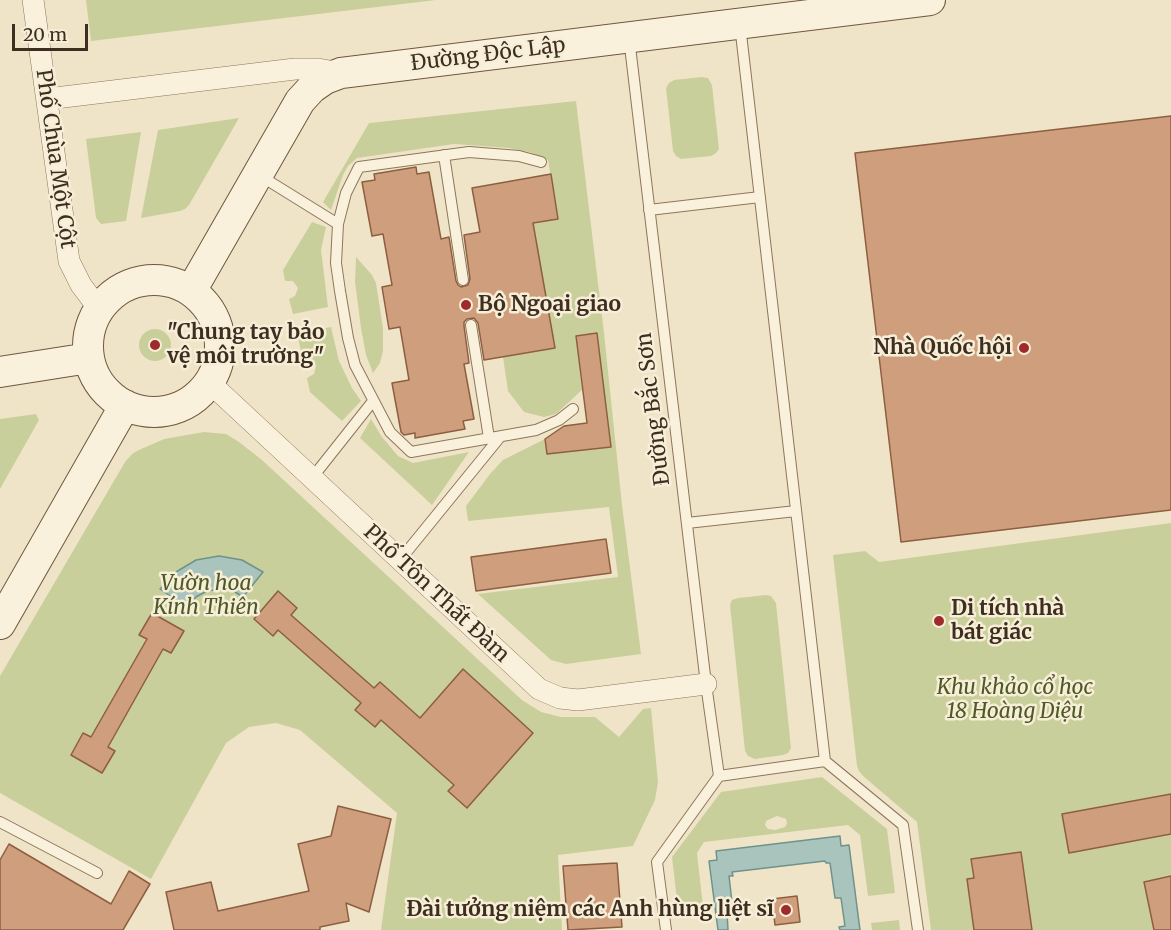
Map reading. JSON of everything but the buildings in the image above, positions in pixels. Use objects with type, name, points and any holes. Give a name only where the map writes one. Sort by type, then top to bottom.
[{"type":"main road","name":"Đường Độc Lập","points":[[341,73],[930,0]]},
{"type":"main road","points":[[191,291],[300,101],[312,88],[325,79],[341,73]]},
{"type":"main road","points":[[152,279],[172,282],[191,291],[206,305],[216,323],[220,343],[218,364],[209,382],[186,404],[171,410],[150,412],[125,405],[108,393],[96,376],[89,358],[88,340],[99,309],[113,293],[131,283],[152,279]]},
{"type":"main road","points":[[0,372],[89,358]]},
{"type":"main road","points":[[0,624],[125,405]]},
{"type":"street","name":"Phố Chùa Một Cột","points":[[33,0],[69,261],[81,285],[99,309]]},
{"type":"street","name":"Đường Độc Lập","points":[[46,99],[295,69],[318,69],[341,73]]},
{"type":"street","name":"Phố Tôn Thất Đàm","points":[[209,382],[539,689],[560,698],[578,700],[706,684]]},
{"type":"lane","points":[[740,24],[825,761],[903,825],[918,930]]},
{"type":"lane","name":"Đường Bắc Sơn","points":[[629,37],[719,776]]},
{"type":"lane","points":[[541,162],[519,156],[469,152],[359,167],[346,193],[338,224],[336,263],[348,338],[355,365],[390,432],[411,453],[536,430],[559,420],[573,410]]},
{"type":"lane","points":[[444,155],[463,280]]},
{"type":"lane","points":[[258,174],[338,224]]},
{"type":"lane","points":[[650,210],[760,197]]},
{"type":"lane","points":[[400,560],[495,437],[471,325]]},
{"type":"lane","points":[[312,478],[373,401]]},
{"type":"lane","points":[[687,523],[796,511]]},
{"type":"lane","points":[[666,930],[657,862],[719,776],[825,761]]},
{"type":"lane","points":[[0,822],[97,873]]},
{"type":"green space","points":[[86,0],[436,0],[91,41]]},
{"type":"green space","points":[[708,78],[712,85],[719,149],[711,156],[681,159],[673,151],[666,88],[674,80]]},
{"type":"green space","points":[[576,101],[641,654],[566,664],[551,660],[478,594],[618,577],[609,507],[468,521],[466,506],[503,460],[545,439],[548,454],[611,446],[597,333],[576,336],[582,390],[556,414],[544,417],[524,412],[508,391],[503,357],[555,347],[533,223],[558,218],[548,160],[529,152],[509,148],[454,144],[357,158],[348,166],[343,175],[331,210],[323,202],[369,123]]},
{"type":"green space","points":[[239,118],[189,205],[180,211],[141,218],[158,130]]},
{"type":"green space","points":[[141,132],[126,221],[101,224],[96,218],[86,139]]},
{"type":"green space","points":[[312,222],[326,227],[321,250],[328,307],[293,314],[289,299],[295,296],[298,288],[293,281],[285,281],[283,270]]},
{"type":"green space","points":[[356,257],[376,283],[383,328],[383,351],[380,363],[373,373],[366,355],[361,328],[355,282]]},
{"type":"green space","points":[[331,327],[339,361],[361,401],[342,421],[310,392],[307,378],[314,374],[316,366],[311,360],[303,360],[297,333]]},
{"type":"green space","points":[[155,329],[166,334],[171,345],[166,356],[155,361],[144,356],[139,345],[144,334]]},
{"type":"green space","points":[[36,414],[39,420],[0,489],[0,419]]},
{"type":"green space","points":[[371,419],[398,456],[413,463],[469,452],[432,505],[360,438]]},
{"type":"green space","name":"Vườn hoa Kính Thiên","points":[[204,432],[226,434],[262,460],[522,700],[541,712],[561,717],[595,717],[619,737],[643,709],[651,708],[658,782],[655,800],[633,846],[558,855],[562,930],[381,930],[397,813],[300,730],[276,723],[249,727],[226,743],[151,879],[0,793],[0,676],[125,462],[132,454],[164,439]]},
{"type":"green space","name":"Khu khảo cổ học 18 Hoàng Diệu","points":[[1171,523],[1171,930],[931,930],[917,822],[863,776],[857,766],[833,555],[865,551],[879,562]]},
{"type":"green space","points":[[771,596],[776,603],[791,748],[783,755],[755,759],[748,756],[745,751],[730,605],[732,600],[738,598]]},
{"type":"green space","points":[[822,777],[887,829],[895,893],[868,896],[860,835],[848,825],[704,842],[697,853],[704,915],[679,918],[672,857],[721,792]],"holes":[[[777,816],[786,819],[785,827],[775,830],[768,829],[765,825],[766,821]]]},
{"type":"green space","points":[[899,920],[900,930],[872,930],[871,923]]},
{"type":"water","points":[[219,556],[242,560],[263,572],[243,597],[232,590],[207,591],[196,597],[187,607],[160,589],[176,572],[196,560]]},
{"type":"water","points":[[840,836],[841,846],[849,845],[860,930],[840,930],[839,927],[845,926],[841,898],[835,898],[830,863],[825,861],[732,872],[733,876],[729,876],[733,911],[727,912],[728,930],[718,930],[709,861],[717,860],[716,851]]},
{"type":"place","name":"Bộ Ngoại giao","points":[[466,305]]},
{"type":"place","name":"\"Chung tay bảo vệ môi trường\"","points":[[155,345]]},
{"type":"place","name":"Nhà Quốc hội","points":[[1024,348]]},
{"type":"place","name":"Di tích nhà bát giác","points":[[939,621]]},
{"type":"place","name":"Đài tưởng niệm các Anh hùng liệt sĩ","points":[[786,910]]}]
